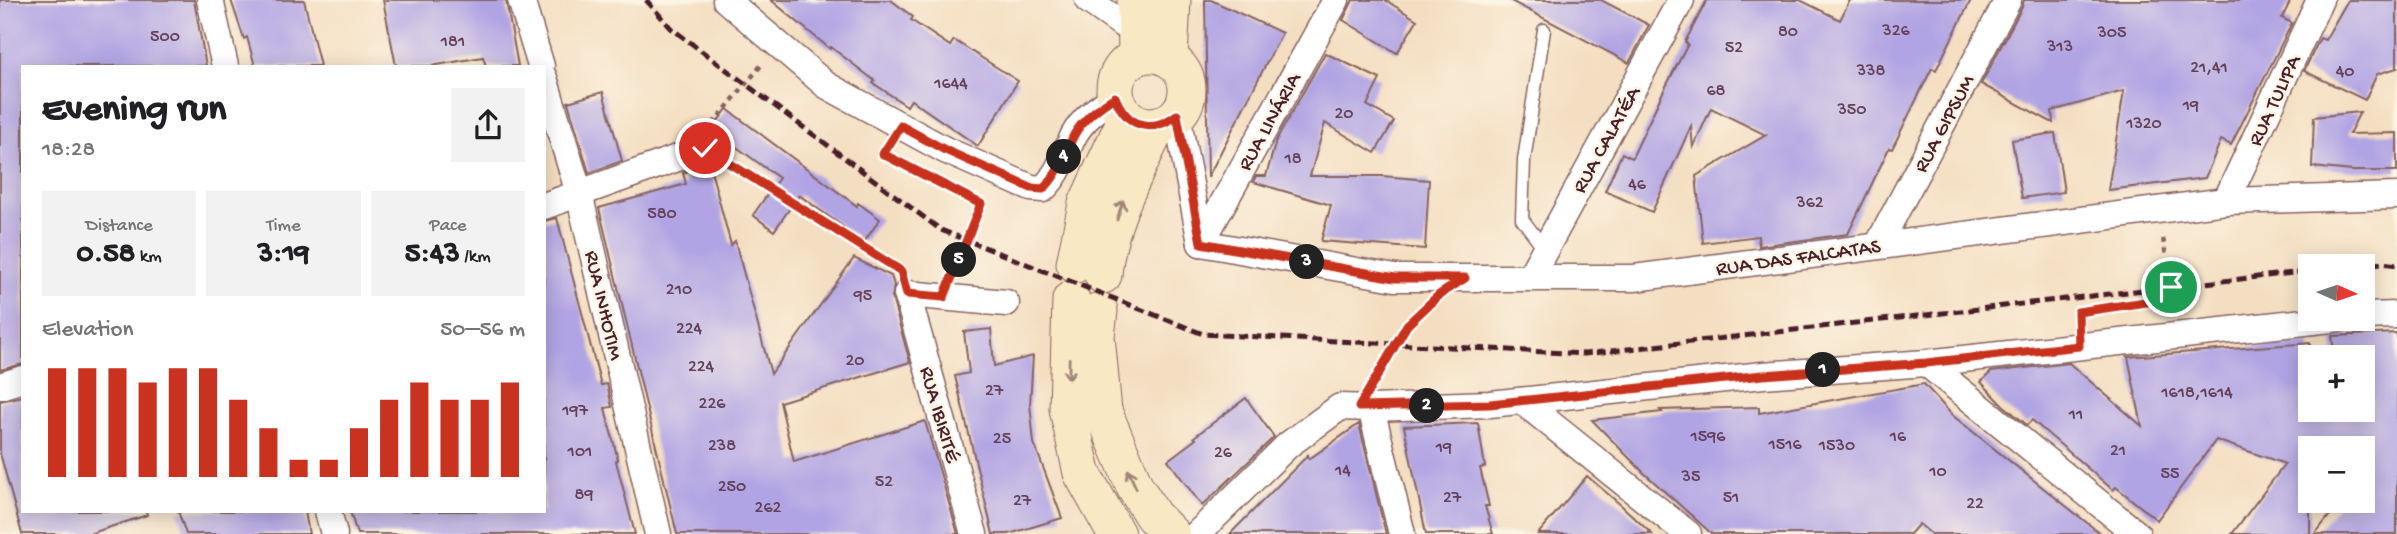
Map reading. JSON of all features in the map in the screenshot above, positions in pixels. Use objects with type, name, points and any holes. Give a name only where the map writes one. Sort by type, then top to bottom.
[{"type":"street","points":[[209,0],[225,65]]},
{"type":"street","points":[[521,0],[541,65]]},
{"type":"street","points":[[726,0],[826,85],[945,150],[1031,188],[1043,189],[1055,178],[1075,132],[1100,106],[1144,113],[1184,104],[1186,91],[1179,68],[1144,37],[1088,0]]},
{"type":"street","points":[[1172,0],[1119,73],[1115,85],[1144,113],[1201,243]]},
{"type":"street","name":"RUA LINÁRIA","points":[[1201,243],[1336,0]]},
{"type":"street","name":"RUA CALATÉA","points":[[1530,277],[1681,0]]},
{"type":"street","name":"RUA GIPSUM","points":[[1878,245],[2008,0]]},
{"type":"street","name":"RUA TULIPA","points":[[2227,201],[2319,0]]},
{"type":"street","name":"RUA INHOTIM","points":[[546,85],[579,193],[658,534]]},
{"type":"street","points":[[1089,270],[1087,204],[1144,113]]},
{"type":"street","points":[[546,205],[697,151]]},
{"type":"street","name":"RUA DAS FALCATAS","points":[[1201,243],[1395,278],[1634,278],[2227,201],[2397,196]]},
{"type":"street","points":[[907,294],[1006,303]]},
{"type":"street","name":"RUA IBIRITÉ","points":[[907,294],[974,534]]},
{"type":"street","points":[[1116,534],[1082,473],[1068,409],[1085,306],[1096,336],[1104,411],[1135,487],[1153,516],[1171,534]]},
{"type":"street","points":[[2375,315],[2397,314]]},
{"type":"street","points":[[1197,534],[1288,445],[1340,407],[1522,401],[1763,375],[1926,363],[2298,323]]},
{"type":"street","points":[[1926,363],[2137,534]]},
{"type":"street","points":[[0,386],[21,380]]},
{"type":"street","points":[[1522,401],[1688,534]]},
{"type":"street","points":[[1365,408],[1402,534]]},
{"type":"street","points":[[329,513],[334,534]]},
{"type":"lane","points":[[1544,30],[1524,160],[1522,219],[1545,249]]},
{"type":"path","points":[[778,44],[697,151],[901,271],[907,294]]},
{"type":"path","points":[[901,126],[883,154],[981,204],[944,297]]},
{"type":"path","points":[[2079,346],[2078,312],[2173,298],[2163,237],[2175,236]]},
{"type":"path","points":[[1365,408],[1407,325],[1439,295],[1465,278]]},
{"type":"building","points":[[0,0],[194,0],[206,65],[21,65],[21,365],[0,370]]},
{"type":"building","points":[[231,0],[304,0],[320,65],[255,65],[247,37],[244,39]]},
{"type":"building","points":[[383,0],[506,0],[518,65],[486,65],[483,57],[437,65],[396,65]]},
{"type":"building","points":[[771,0],[891,0],[913,17],[911,20],[950,46],[954,40],[1018,81],[978,146],[911,100],[907,106],[873,83],[875,81],[831,47],[830,49]]},
{"type":"building","points":[[1205,0],[1211,0],[1282,33],[1208,177]]},
{"type":"building","points":[[1353,0],[1385,0],[1417,20],[1397,53],[1343,20]]},
{"type":"building","points":[[1509,0],[1601,0],[1649,25],[1629,63]]},
{"type":"building","points":[[1707,0],[1800,0],[1840,20],[1850,0],[1971,0],[1936,70],[1932,68],[1892,149],[1889,148],[1848,234],[1759,246],[1758,236],[1703,243],[1696,176],[1766,135],[1711,108],[1693,148],[1691,126],[1652,212],[1605,191],[1622,153],[1632,158]]},
{"type":"building","points":[[2024,0],[2291,0],[2282,18],[2292,23],[2231,145],[2221,140],[2205,178],[2108,190],[2124,91],[2052,111],[2053,123],[1981,84]]},
{"type":"building","points":[[2348,0],[2397,0],[2397,68],[2377,74],[2365,100],[2304,71],[2320,38],[2325,40]]},
{"type":"building","points":[[1325,53],[1380,79],[1367,105],[1394,121],[1375,153],[1325,123],[1310,176],[1382,176],[1429,180],[1425,249],[1321,241],[1331,205],[1253,182],[1256,176],[1266,176],[1276,141]]},
{"type":"building","points":[[603,92],[622,161],[589,173],[568,102]]},
{"type":"building","points":[[727,109],[857,206],[858,203],[880,219],[864,242],[799,195],[774,231],[753,215],[779,178],[712,129]]},
{"type":"building","points":[[2360,112],[2349,134],[2397,133],[2397,171],[2312,167],[2314,117]]},
{"type":"building","points":[[2055,133],[2064,192],[2022,198],[2012,140]]},
{"type":"building","points":[[709,163],[731,245],[735,241],[771,374],[854,258],[891,276],[894,285],[892,298],[910,362],[780,402],[794,462],[925,421],[958,534],[677,534],[599,208],[686,184],[683,173]]},
{"type":"building","points":[[557,218],[601,385],[607,384],[612,407],[605,408],[635,534],[357,534],[351,513],[546,513],[546,221]]},
{"type":"building","points":[[991,329],[994,366],[1033,356],[1030,404],[1034,443],[1062,518],[1009,534],[993,534],[955,376],[969,373],[964,332]]},
{"type":"building","points":[[2397,333],[2397,534],[2315,534],[2332,513],[2375,513],[2375,436],[2298,436],[2298,513],[2310,513],[2310,534],[2232,534],[2285,464],[2216,440],[2157,520],[2116,487],[2113,490],[2032,420],[2027,425],[1981,382],[1991,372],[2069,363],[2142,426],[2128,357],[2310,343],[2298,345],[2298,422],[2375,422],[2375,345],[2333,345],[2332,336]]},
{"type":"building","points":[[1924,384],[1952,415],[2101,534],[1931,534],[1919,524],[1910,534],[1712,534],[1643,472],[1592,420],[1662,412],[1660,410],[1759,407],[1759,413]]},
{"type":"building","points":[[21,396],[21,513],[147,515],[89,534],[22,534],[0,453],[0,401]]},
{"type":"building","points":[[1246,398],[1274,437],[1202,506],[1168,460]]},
{"type":"building","points":[[1478,423],[1485,467],[1480,468],[1489,506],[1485,506],[1493,534],[1426,534],[1404,426]]},
{"type":"building","points":[[1359,424],[1386,534],[1230,534],[1308,455],[1309,459]]},
{"type":"building","points":[[1587,476],[1622,506],[1652,534],[1538,534]]},
{"type":"building","points":[[179,513],[305,513],[309,534],[186,534]]},
{"type":"railway","points":[[646,0],[672,29],[941,230],[1203,334],[1585,354],[2298,272]]},
{"type":"railway","points":[[2375,264],[2397,265]]},
{"type":"route","points":[[705,148],[901,271],[907,294],[944,297],[981,204],[883,154],[901,126],[945,150],[1031,188],[1043,189],[1055,178],[1075,132],[1100,106],[1115,97],[1127,117],[1136,123],[1158,125],[1177,115],[1201,243],[1395,278],[1465,278],[1439,295],[1407,325],[1359,407],[1490,404],[1763,375],[1926,363],[2079,346],[2078,312],[2173,298],[2171,287]]}]
